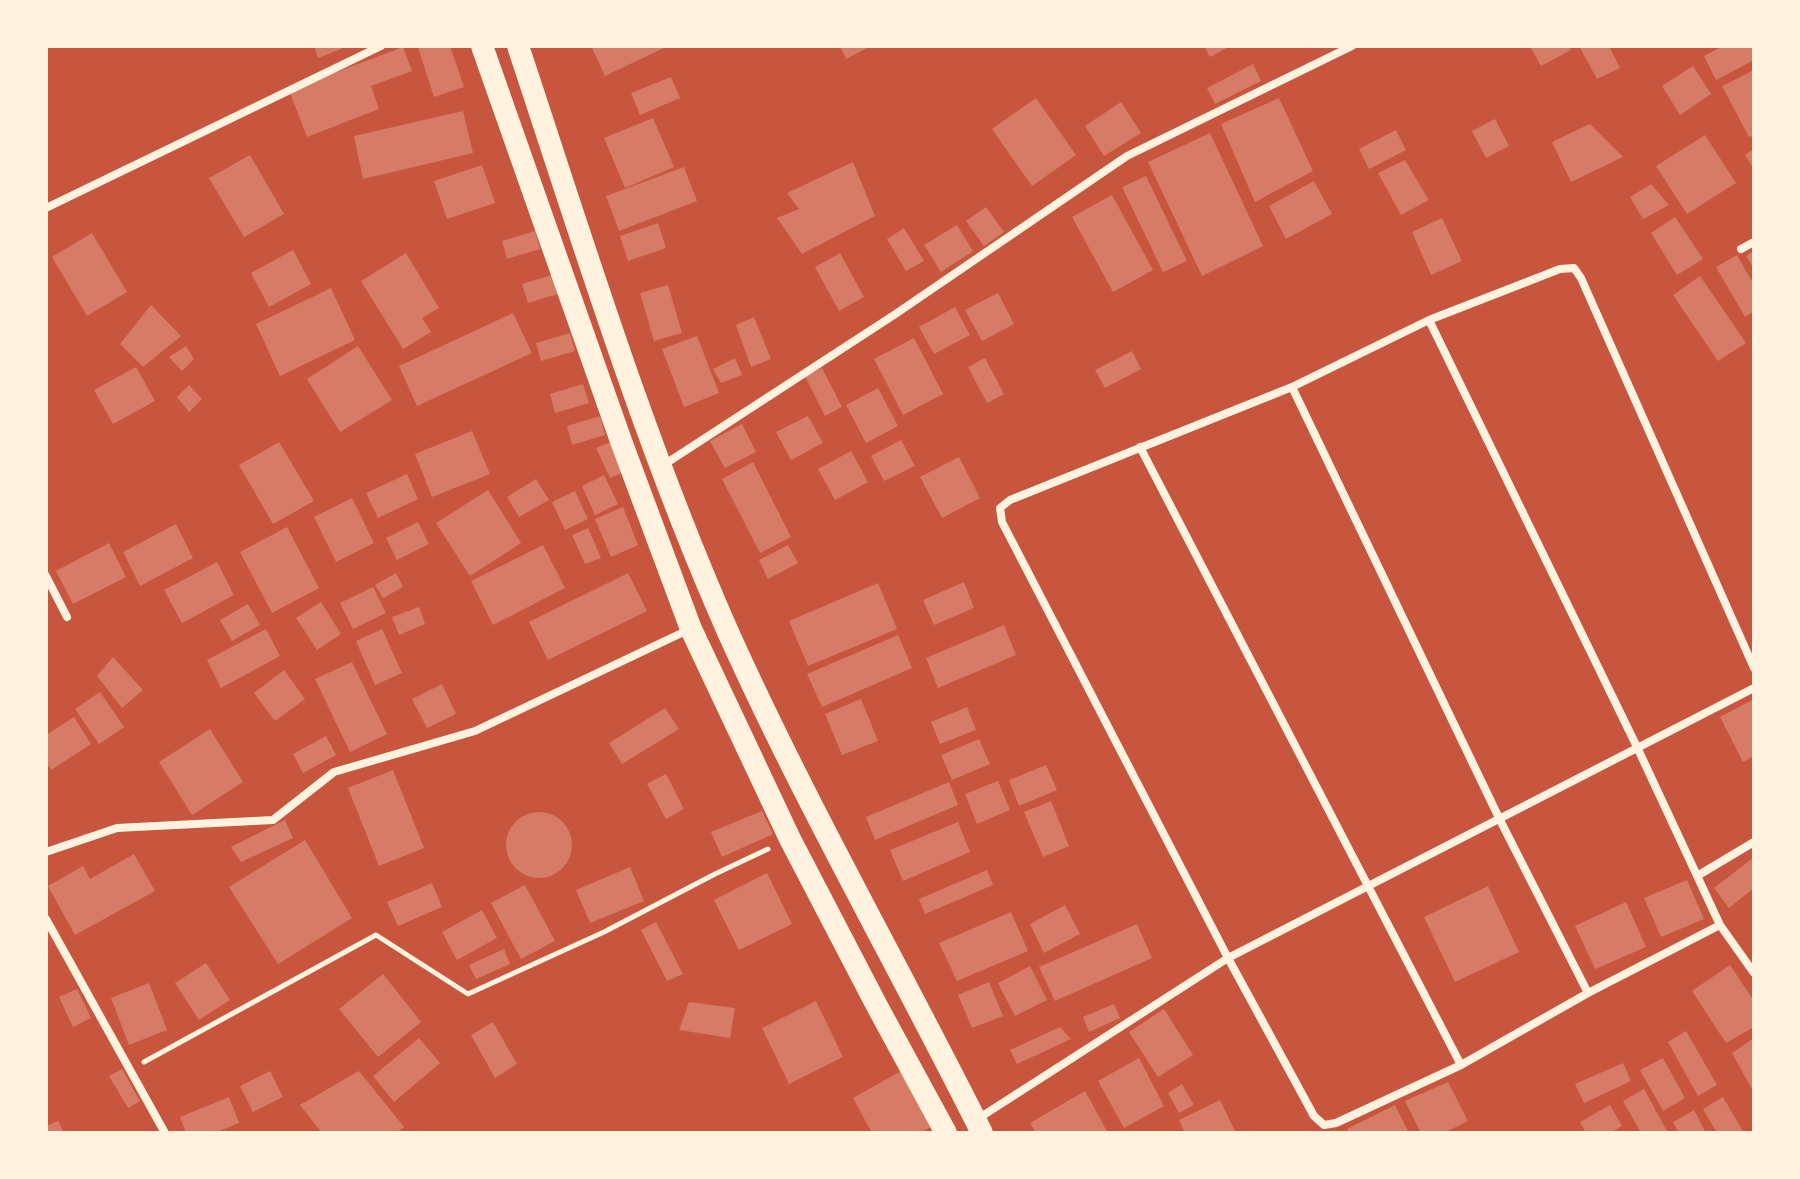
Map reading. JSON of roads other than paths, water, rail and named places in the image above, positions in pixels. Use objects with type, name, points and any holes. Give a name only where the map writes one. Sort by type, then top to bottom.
[{"type":"highway","points":[[482,46],[621,441],[691,629],[790,839],[946,1133]]},
{"type":"highway","points":[[518,46],[661,466],[728,631],[842,869],[978,1126]]},
{"type":"street","points":[[46,208],[381,46]]},
{"type":"street","points":[[661,466],[894,315],[1127,156],[1352,46]]},
{"type":"street","points":[[1741,249],[1754,242]]},
{"type":"street","points":[[1720,925],[1588,993],[1461,1065],[1336,1123],[1324,1125],[1314,1116],[1228,958],[1002,522],[1000,508],[1010,500],[1292,387],[1429,320],[1560,269],[1574,268],[1754,668]]},
{"type":"street","points":[[1429,320],[1720,925],[1754,973]]},
{"type":"street","points":[[1292,387],[1500,820],[1588,993]]},
{"type":"street","points":[[1140,447],[1461,1065]]},
{"type":"street","points":[[46,576],[67,617]]},
{"type":"street","points":[[46,852],[117,828],[273,820],[334,772],[475,731],[691,629]]},
{"type":"street","points":[[978,1126],[1228,958],[1754,688]]},
{"type":"street","points":[[1697,876],[1754,842]]},
{"type":"street","points":[[46,919],[165,1133]]}]
